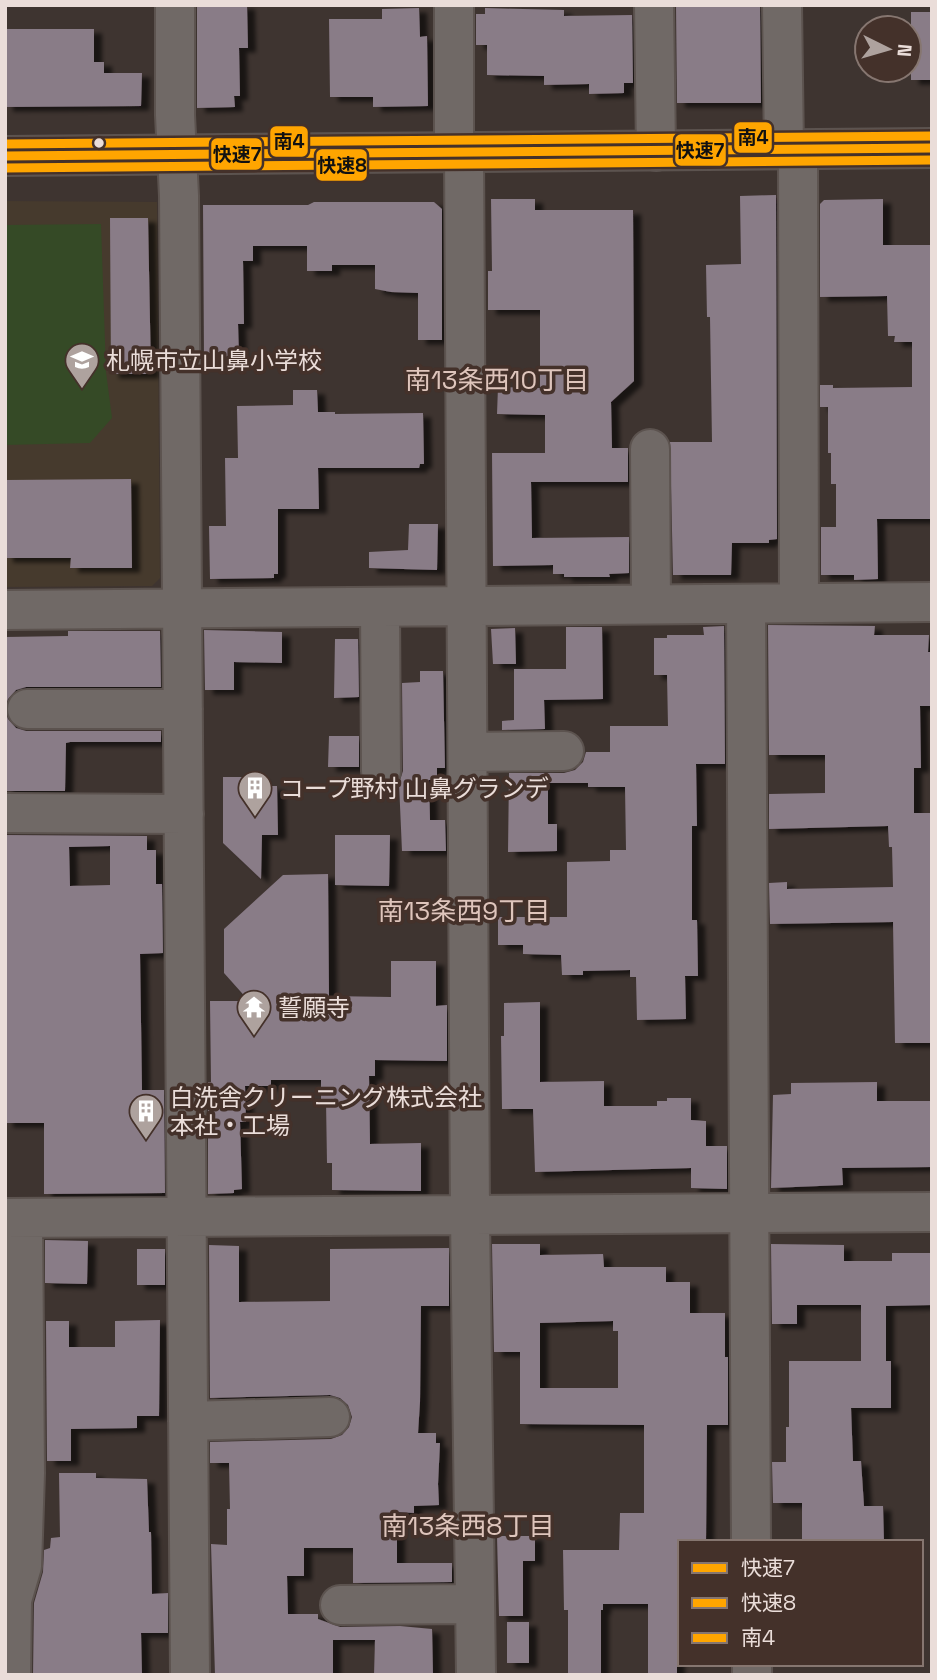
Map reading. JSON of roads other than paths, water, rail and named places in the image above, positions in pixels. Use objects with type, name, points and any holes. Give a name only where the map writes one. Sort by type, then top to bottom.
[{"type":"highway","points":[[5,156],[932,148]]},
{"type":"street","points":[[175,5],[183,609],[190,1675]]},
{"type":"street","points":[[454,5],[467,606],[470,1216],[476,1675]]},
{"type":"street","points":[[654,5],[656,151]]},
{"type":"street","points":[[782,5],[791,150],[799,603]]},
{"type":"street","points":[[650,449],[651,604]]},
{"type":"street","points":[[5,610],[932,602]]},
{"type":"street","points":[[746,604],[751,1540]]},
{"type":"street","points":[[380,607],[381,771]]},
{"type":"street","points":[[27,709],[183,709]]},
{"type":"street","points":[[468,752],[564,751]]},
{"type":"street","points":[[5,813],[184,814]]},
{"type":"street","points":[[11,1675],[8,1630],[12,1600],[22,1566],[15,1473],[14,1218],[932,1212]]},
{"type":"street","points":[[188,1421],[330,1418]]},
{"type":"street","points":[[340,1605],[475,1604]]},
{"type":"place","name":"札幌市立山鼻小学校","points":[[82,390]]},
{"type":"place","name":"コープ野村 山鼻グランデ","points":[[255,818]]},
{"type":"place","name":"誓願寺","points":[[254,1037]]},
{"type":"place","name":"白洗舎クリーニング株式会社 本社・工場","points":[[146,1141]]},
{"type":"district","name":"南13条西10丁目","points":[[497,380]]},
{"type":"district","name":"南13条西9丁目","points":[[464,911]]},
{"type":"district","name":"南13条西8丁目","points":[[468,1526]]}]
